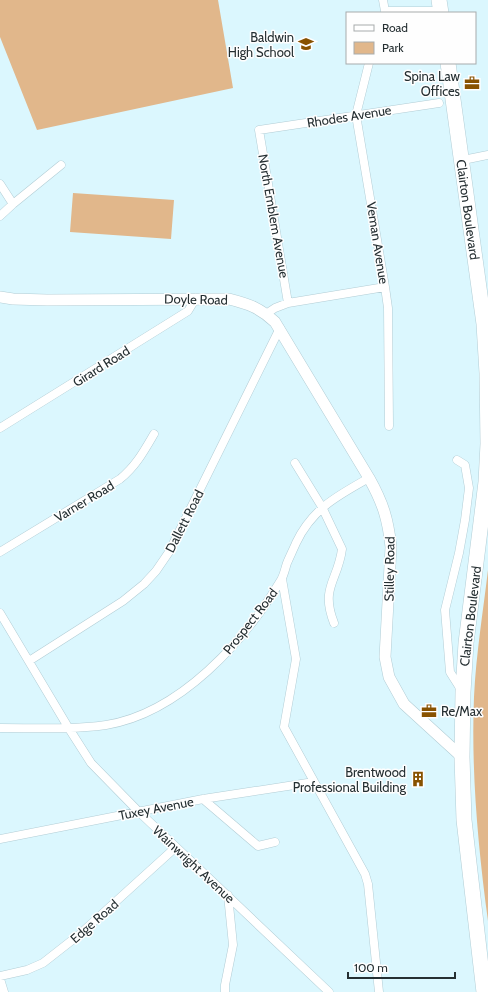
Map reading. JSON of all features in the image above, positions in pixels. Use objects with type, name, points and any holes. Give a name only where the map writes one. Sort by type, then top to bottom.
[{"type":"highway","name":"Clairton Boulevard","points":[[448,64],[463,160],[484,324],[487,373],[488,420],[486,482],[466,643],[462,692],[464,820],[484,992]]},
{"type":"street","points":[[383,0],[384,12],[440,8]]},
{"type":"street","name":"Veman Avenue","points":[[368,64],[356,115],[386,288],[388,308],[389,426]]},
{"type":"street","name":"Rhodes Avenue","points":[[259,130],[438,104]]},
{"type":"street","name":"North Emblem Avenue","points":[[259,130],[288,303]]},
{"type":"street","points":[[463,160],[488,155]]},
{"type":"street","points":[[0,216],[61,165]]},
{"type":"street","points":[[0,184],[13,204]]},
{"type":"street","points":[[266,314],[275,308],[288,303],[386,288]]},
{"type":"street","name":"Doyle Road","points":[[0,297],[47,300],[229,299],[257,308],[266,314]]},
{"type":"street","name":"Girard Road","points":[[0,428],[188,311],[196,298]]},
{"type":"street","name":"Stilley Road","points":[[266,314],[280,328],[369,478],[385,511],[390,531],[391,547],[385,657],[389,677],[404,704],[462,757]]},
{"type":"street","name":"Dallett Road","points":[[29,661],[123,601],[144,584],[156,571],[169,552],[280,328]]},
{"type":"street","name":"Varner Road","points":[[0,552],[120,479],[132,469],[154,434]]},
{"type":"street","name":"Clairton Boulevard","points":[[457,460],[465,465],[469,488],[460,547],[445,610],[450,672],[462,692]]},
{"type":"street","points":[[295,464],[322,507],[342,549],[330,586],[329,595],[330,613],[334,623]]},
{"type":"street","name":"Prospect Road","points":[[0,728],[68,728],[107,724],[129,718],[152,709],[179,694],[203,676],[240,638],[282,579],[296,542],[309,522],[322,507],[334,498],[369,478]]},
{"type":"street","points":[[282,579],[296,658],[284,727],[365,874],[368,884],[379,992]]},
{"type":"street","name":"Wainwright Avenue","points":[[0,613],[68,728],[91,763],[138,811],[329,992]]},
{"type":"street","name":"Tuxey Avenue","points":[[0,839],[203,799],[314,782]]},
{"type":"street","points":[[203,799],[258,846],[275,842]]},
{"type":"street","name":"Edge Road","points":[[0,978],[27,970],[43,963],[80,934],[176,847]]},
{"type":"street","points":[[225,992],[233,945],[228,895]]},
{"type":"street","points":[[0,978],[4,992]]},
{"type":"green space","points":[[0,0],[218,0],[233,88],[37,130],[0,37]]},
{"type":"green space","points":[[73,193],[174,200],[171,239],[70,232]]},
{"type":"green space","points":[[488,570],[488,921],[476,809],[473,725],[476,665]]},
{"type":"place","name":"Baldwin High School","points":[[306,44]]},
{"type":"place","name":"Spina Law Offices","points":[[472,83]]},
{"type":"place","name":"Re/Max","points":[[429,711]]},
{"type":"place","name":"Brentwood Professional Building","points":[[418,779]]}]
